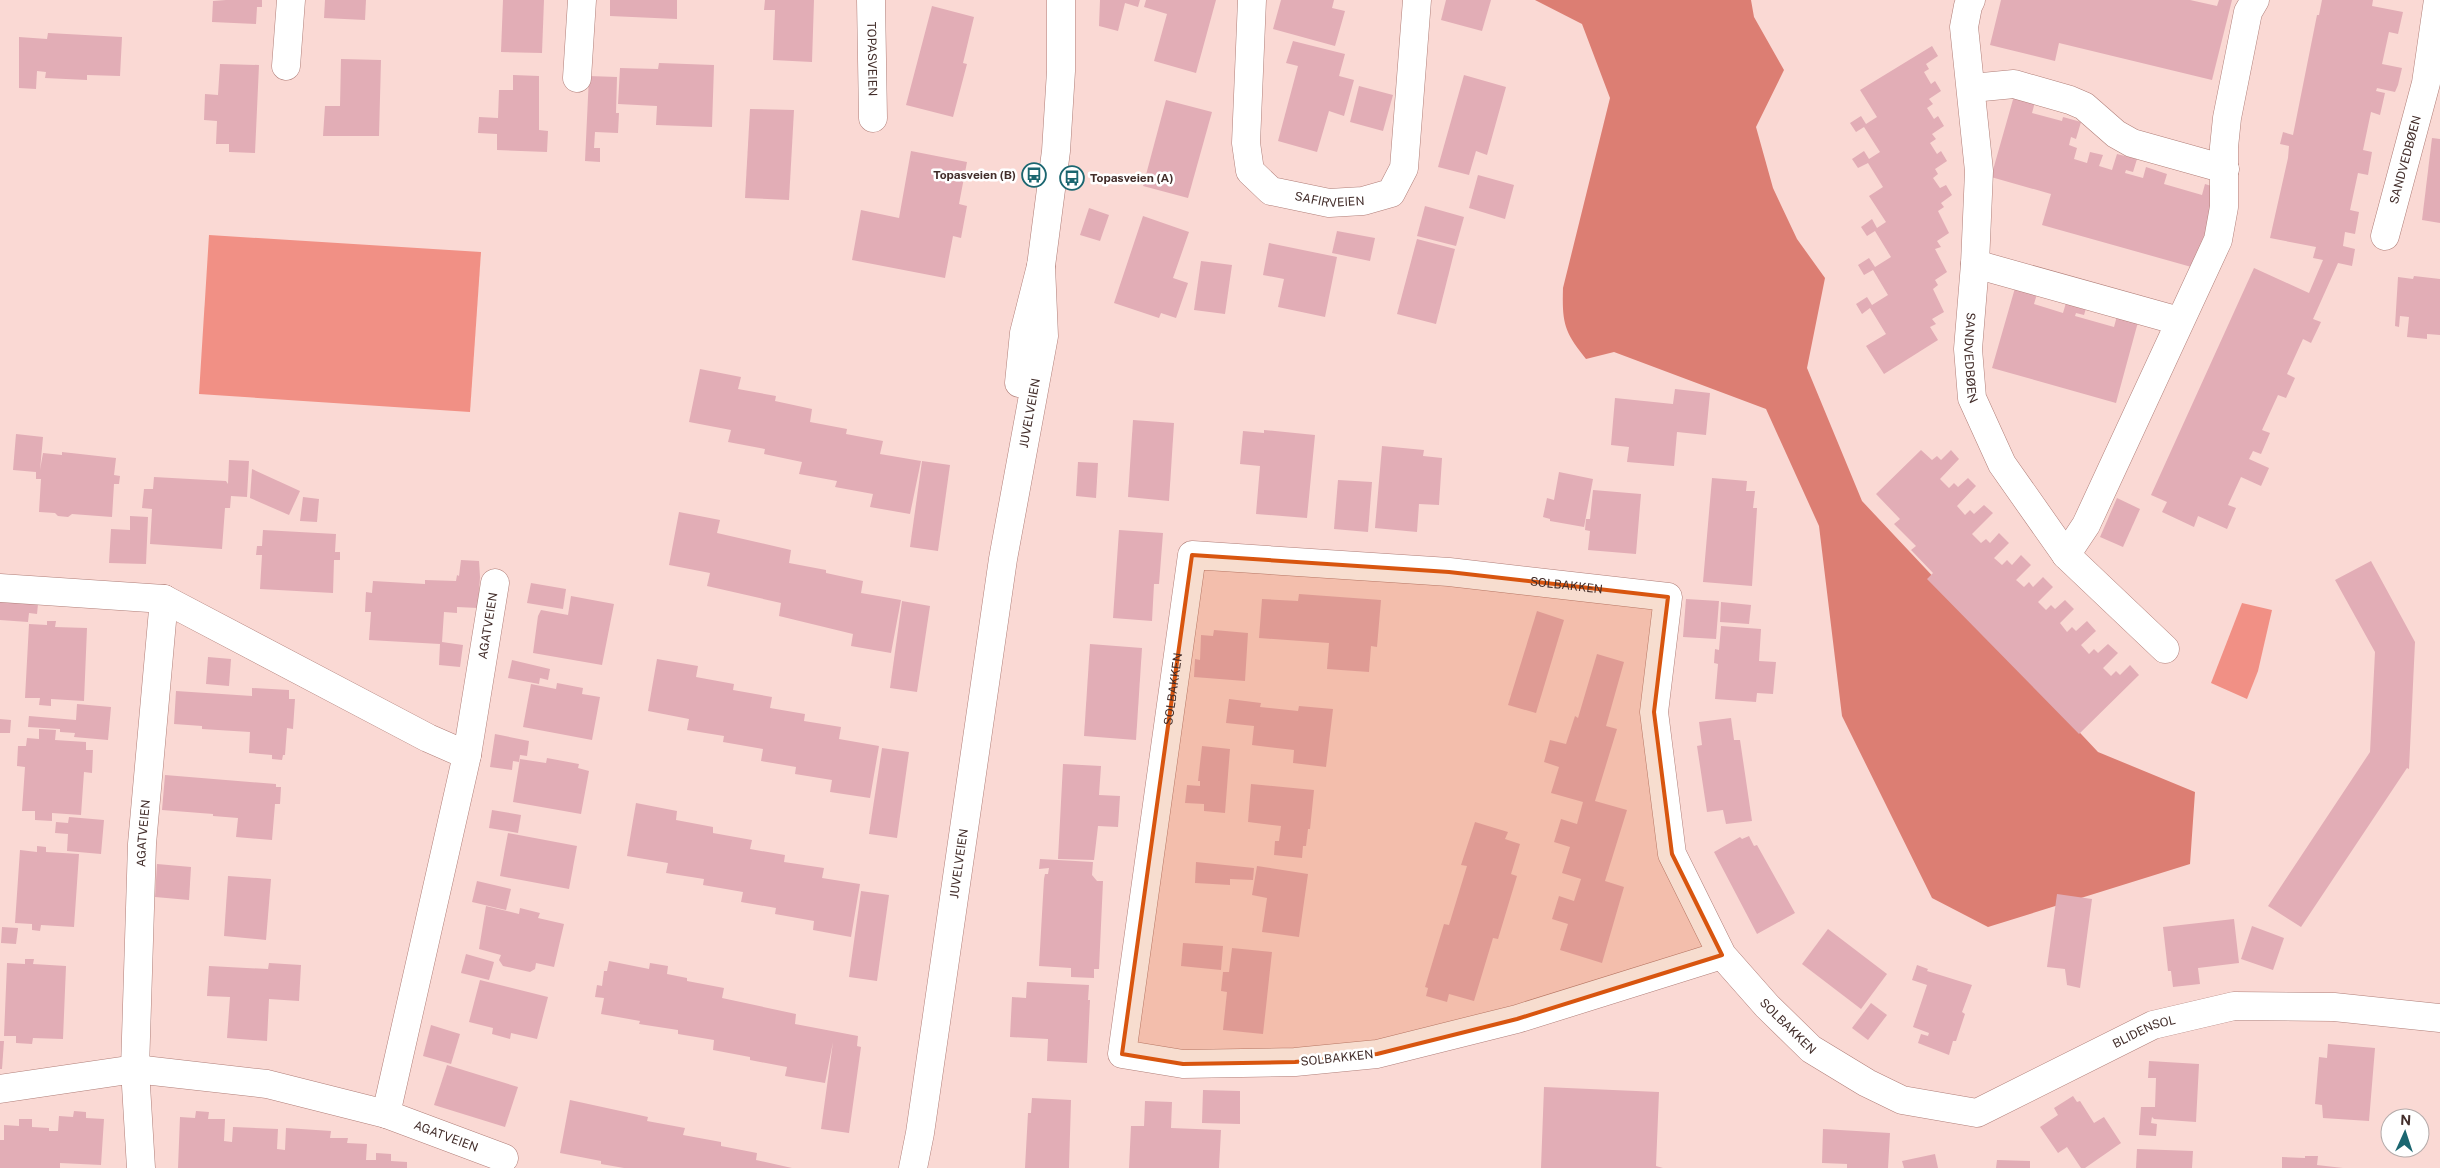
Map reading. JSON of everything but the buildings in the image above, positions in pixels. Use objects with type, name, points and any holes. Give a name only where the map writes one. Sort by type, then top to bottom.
[{"type":"street","points":[[286,66],[291,0]]},
{"type":"street","points":[[577,78],[582,0]]},
{"type":"street","name":"TOPASVEIEN","points":[[871,0],[873,118]]},
{"type":"street","name":"JUVELVEIEN","points":[[914,1168],[1003,558],[1044,336],[1041,266],[1056,151],[1061,0]]},
{"type":"street","name":"SAFIRVEIEN","points":[[1252,0],[1246,143],[1250,171],[1271,190],[1329,203],[1363,201],[1391,193],[1404,168],[1417,0]]},
{"type":"street","name":"SANDVEDBØEN","points":[[1971,0],[1964,27],[1972,88],[1979,171],[1975,264],[1968,349],[1972,398],[2002,464],[2066,554],[2165,649]]},
{"type":"street","points":[[2066,554],[2086,525],[2218,240],[2224,207],[2227,118],[2248,12],[2255,0]]},
{"type":"street","name":"SANDVEDBØEN","points":[[2385,236],[2433,85],[2438,0]]},
{"type":"street","points":[[1972,88],[2014,84],[2058,96],[2084,106],[2116,134],[2132,143],[2225,169]]},
{"type":"street","points":[[1975,264],[2179,321]]},
{"type":"street","name":"SOLBAKKEN","points":[[1722,955],[1517,1020],[1377,1054],[1295,1062],[1183,1064],[1122,1054],[1192,555],[1449,572],[1668,597],[1654,712],[1672,854],[1722,955],[1767,1006],[1811,1049],[1867,1083]]},
{"type":"street","name":"AGATVEIEN","points":[[386,1114],[467,755],[495,583]]},
{"type":"street","points":[[0,588],[164,600],[428,738],[467,755]]},
{"type":"street","name":"AGATVEIEN","points":[[141,1168],[135,1069],[142,844],[164,600]]},
{"type":"street","name":"BLIDENSOL","points":[[1867,1083],[1902,1100],[1977,1113],[2153,1025],[2234,1006],[2334,1007],[2440,1018]]},
{"type":"street","name":"AGATVEIEN","points":[[0,1089],[135,1069],[267,1084],[386,1114],[504,1158]]},
{"type":"highlighted area","points":[[1192,555],[1449,572],[1668,597],[1654,712],[1672,854],[1722,955],[1517,1019],[1377,1054],[1295,1062],[1183,1064],[1122,1054]]},
{"type":"shaded area","points":[[1535,0],[1751,0],[1754,17],[1784,70],[1756,127],[1773,188],[1797,239],[1825,278],[1807,368],[1862,501],[2098,752],[2195,792],[2190,864],[1988,927],[1932,898],[1842,716],[1819,526],[1766,409],[1614,352],[1586,359],[1569,334],[1564,319],[1563,288],[1610,98],[1582,24]]},
{"type":"shaded area","points":[[209,235],[481,252],[470,412],[199,394]]},
{"type":"shaded area","points":[[2242,603],[2272,610],[2258,671],[2247,699],[2211,683]]},
{"type":"place","name":"Topasveien (B)","points":[[1034,175]]},
{"type":"place","name":"Topasveien (A)","points":[[1072,178]]}]
